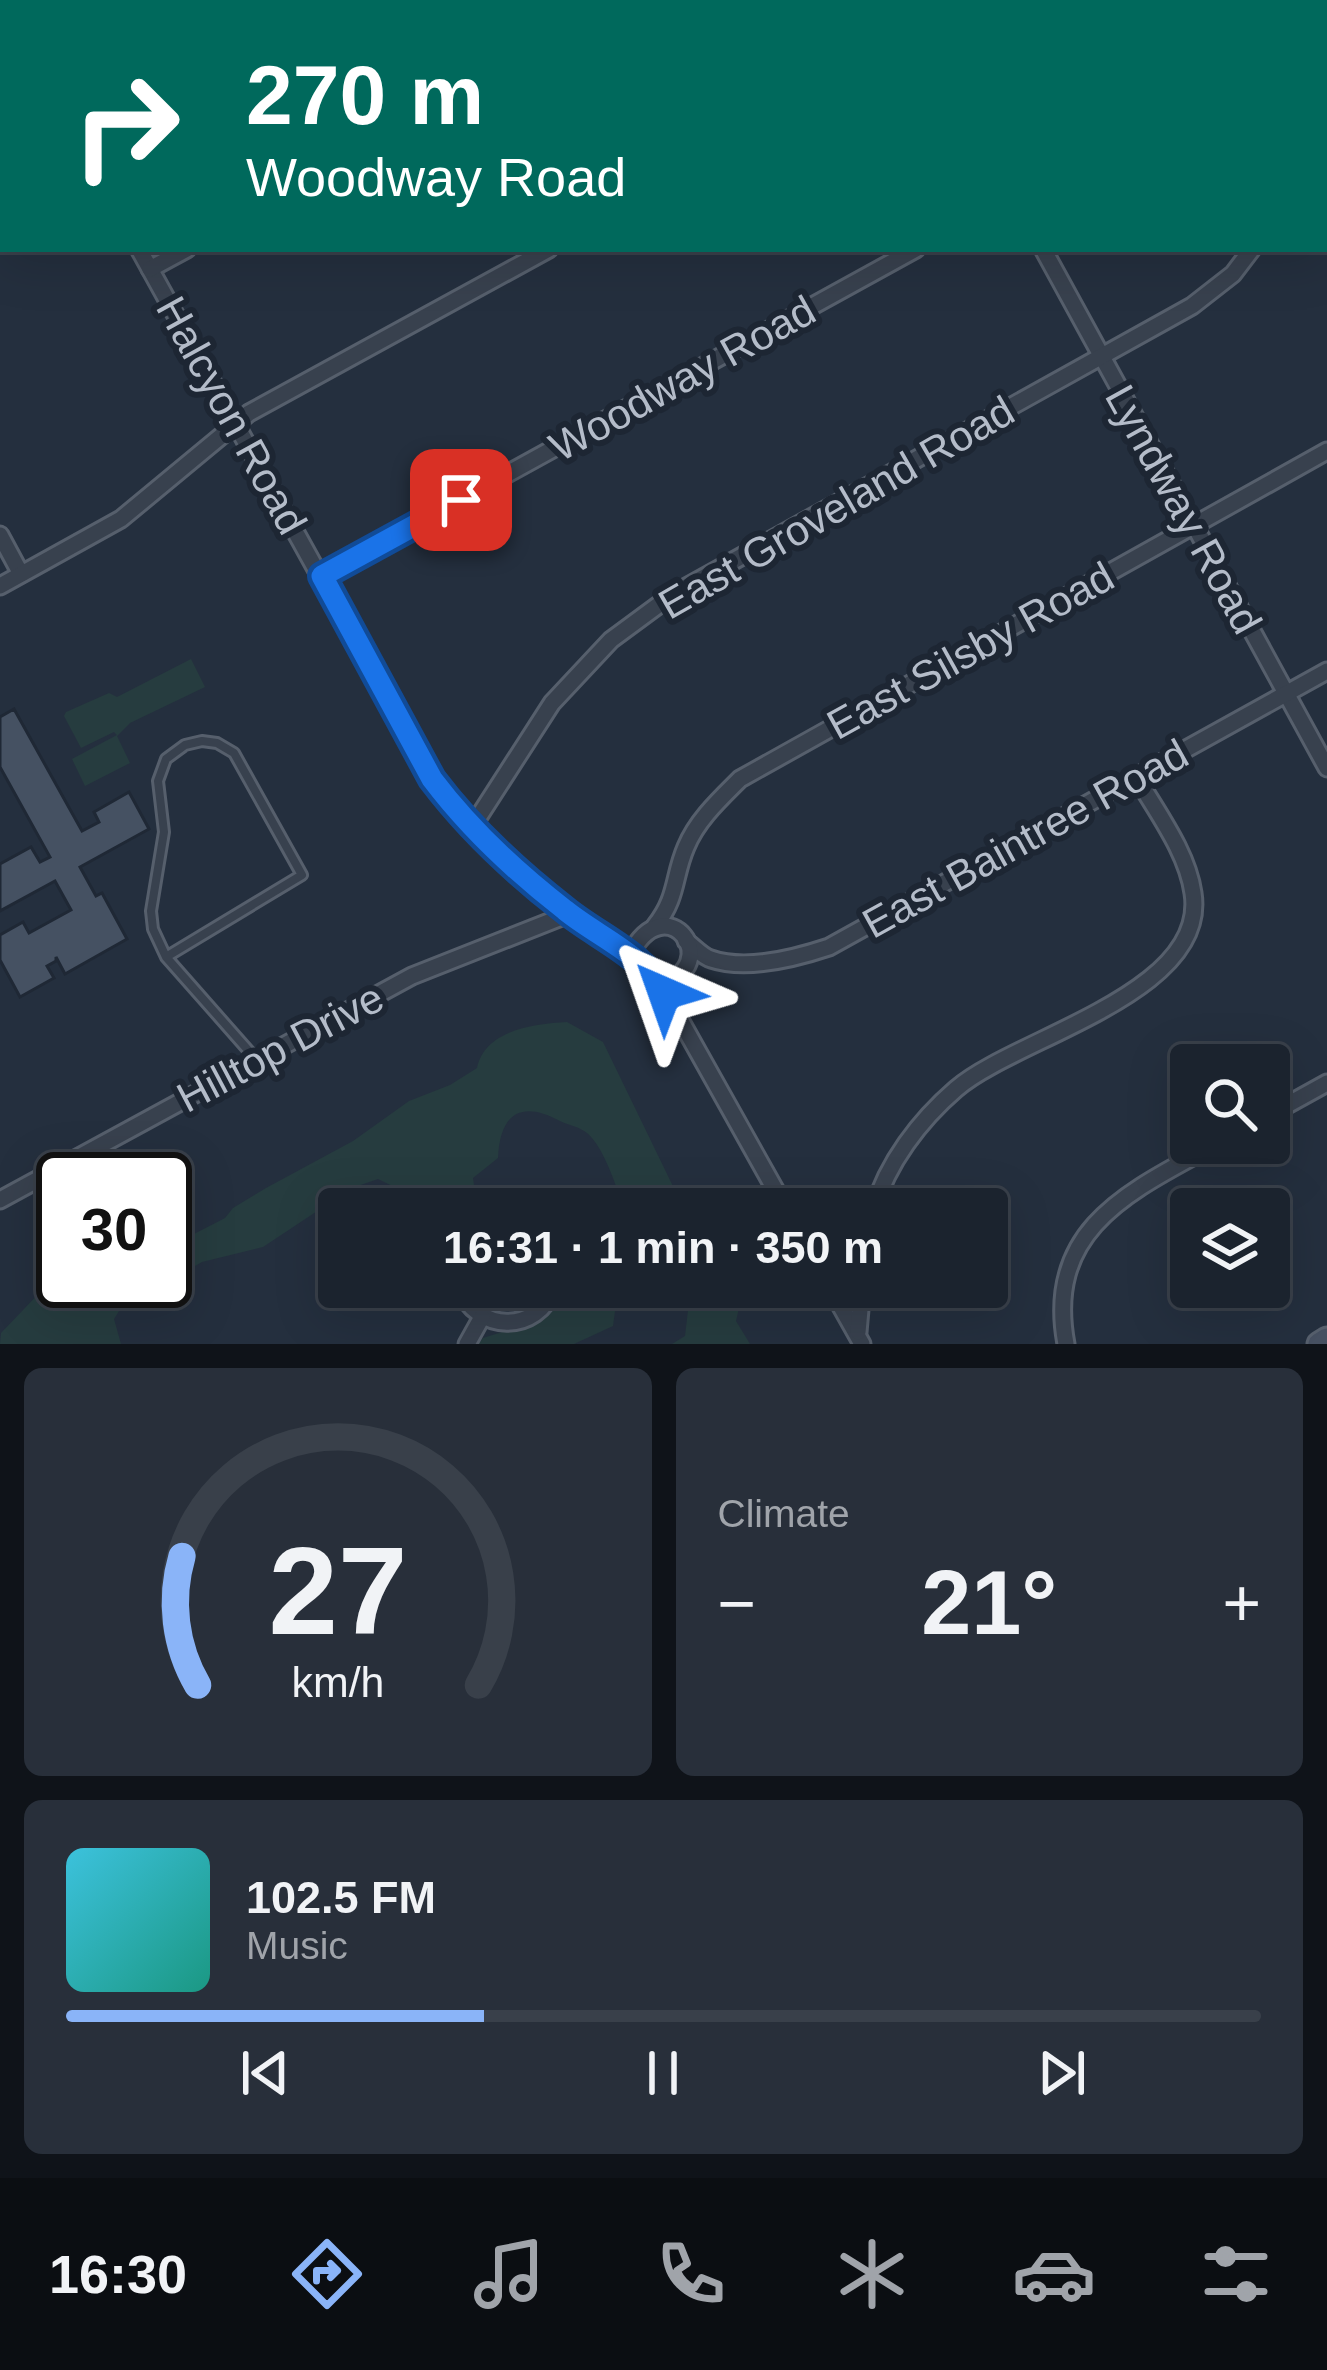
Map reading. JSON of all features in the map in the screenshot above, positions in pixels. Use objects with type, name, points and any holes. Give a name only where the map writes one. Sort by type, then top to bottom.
[{"type":"main road","points":[[1318,1344],[1327,1339]]},
{"type":"street","name":"Halcyon Road","points":[[141,252],[432,779],[501,857],[569,914],[617,942],[660,985],[774,1188]]},
{"type":"street","points":[[150,269],[181,252]]},
{"type":"street","points":[[0,586],[121,519],[236,423],[544,252]]},
{"type":"street","name":"Woodway Road","points":[[322,576],[911,252]]},
{"type":"street","name":"Lyndway Road","points":[[1045,252],[1327,768]]},
{"type":"street","name":"East Groveland Road","points":[[473,824],[552,703],[626,628],[672,595],[1192,306],[1233,274],[1250,252]]},
{"type":"street","name":"East Silsby Road","points":[[655,926],[672,902],[686,847],[707,812],[740,779],[1327,451]]},
{"type":"street","points":[[0,535],[21,574]]},
{"type":"street","name":"East Baintree Road","points":[[710,959],[761,963],[829,946],[1327,670]]},
{"type":"street","points":[[883,1188],[895,1160],[959,1086],[1144,986],[1174,956],[1188,931],[1195,899],[1186,864],[1137,778]]},
{"type":"street","points":[[672,902],[691,959],[682,975]]},
{"type":"street","name":"Hilltop Drive","points":[[0,1200],[412,976],[569,914]]},
{"type":"street","points":[[630,955],[640,937],[655,926],[674,927],[710,959],[660,985]]},
{"type":"street","points":[[1290,1103],[1327,1083]]},
{"type":"street","points":[[1066,1344],[1060,1312],[1070,1267],[1092,1224],[1128,1193],[1180,1164]]},
{"type":"street","points":[[472,1308],[482,1317],[504,1323],[530,1318],[541,1308]]},
{"type":"street","points":[[842,1308],[860,1340]]},
{"type":"street","points":[[860,1340],[861,1308]]},
{"type":"street","points":[[467,1344],[482,1317]]},
{"type":"lane","points":[[166,957],[302,875],[240,759],[217,743],[185,745],[166,759],[159,774],[163,856],[151,920],[166,957],[256,1060]]},
{"type":"green space","points":[[191,659],[205,687],[130,723],[117,736],[130,763],[85,786],[72,759],[117,735],[114,732],[81,748],[66,712],[109,693],[117,697]]},
{"type":"green space","points":[[567,1022],[603,1042],[674,1188],[617,1188],[606,1161],[581,1129],[524,1112],[508,1121],[498,1158],[473,1178],[474,1188],[396,1188],[378,1179],[352,1188],[318,1188],[318,1211],[263,1247],[192,1268],[192,1235],[353,1141],[409,1101],[450,1085],[477,1068],[482,1055],[500,1037],[526,1027]]},
{"type":"green space","points":[[36,1296],[36,1308],[121,1308],[114,1319],[121,1344],[0,1344],[1,1333]]},
{"type":"green space","points":[[557,1308],[615,1311],[613,1326],[574,1344],[478,1344],[483,1338],[541,1320]]},
{"type":"green space","points":[[739,1308],[736,1321],[750,1344],[672,1344],[685,1336],[688,1310]]},
{"type":"building","points":[[14,709],[82,831],[99,822],[94,812],[129,792],[149,829],[80,867],[96,896],[102,893],[127,939],[65,974],[56,957],[47,966],[54,978],[20,997],[0,960],[0,935],[23,922],[29,933],[71,910],[55,881],[0,911],[0,864],[31,847],[40,862],[50,857],[0,767],[0,717]]},
{"type":"route","points":[[461,500],[322,576],[432,779],[452,806],[501,857],[569,914],[617,942],[664,993]]}]
